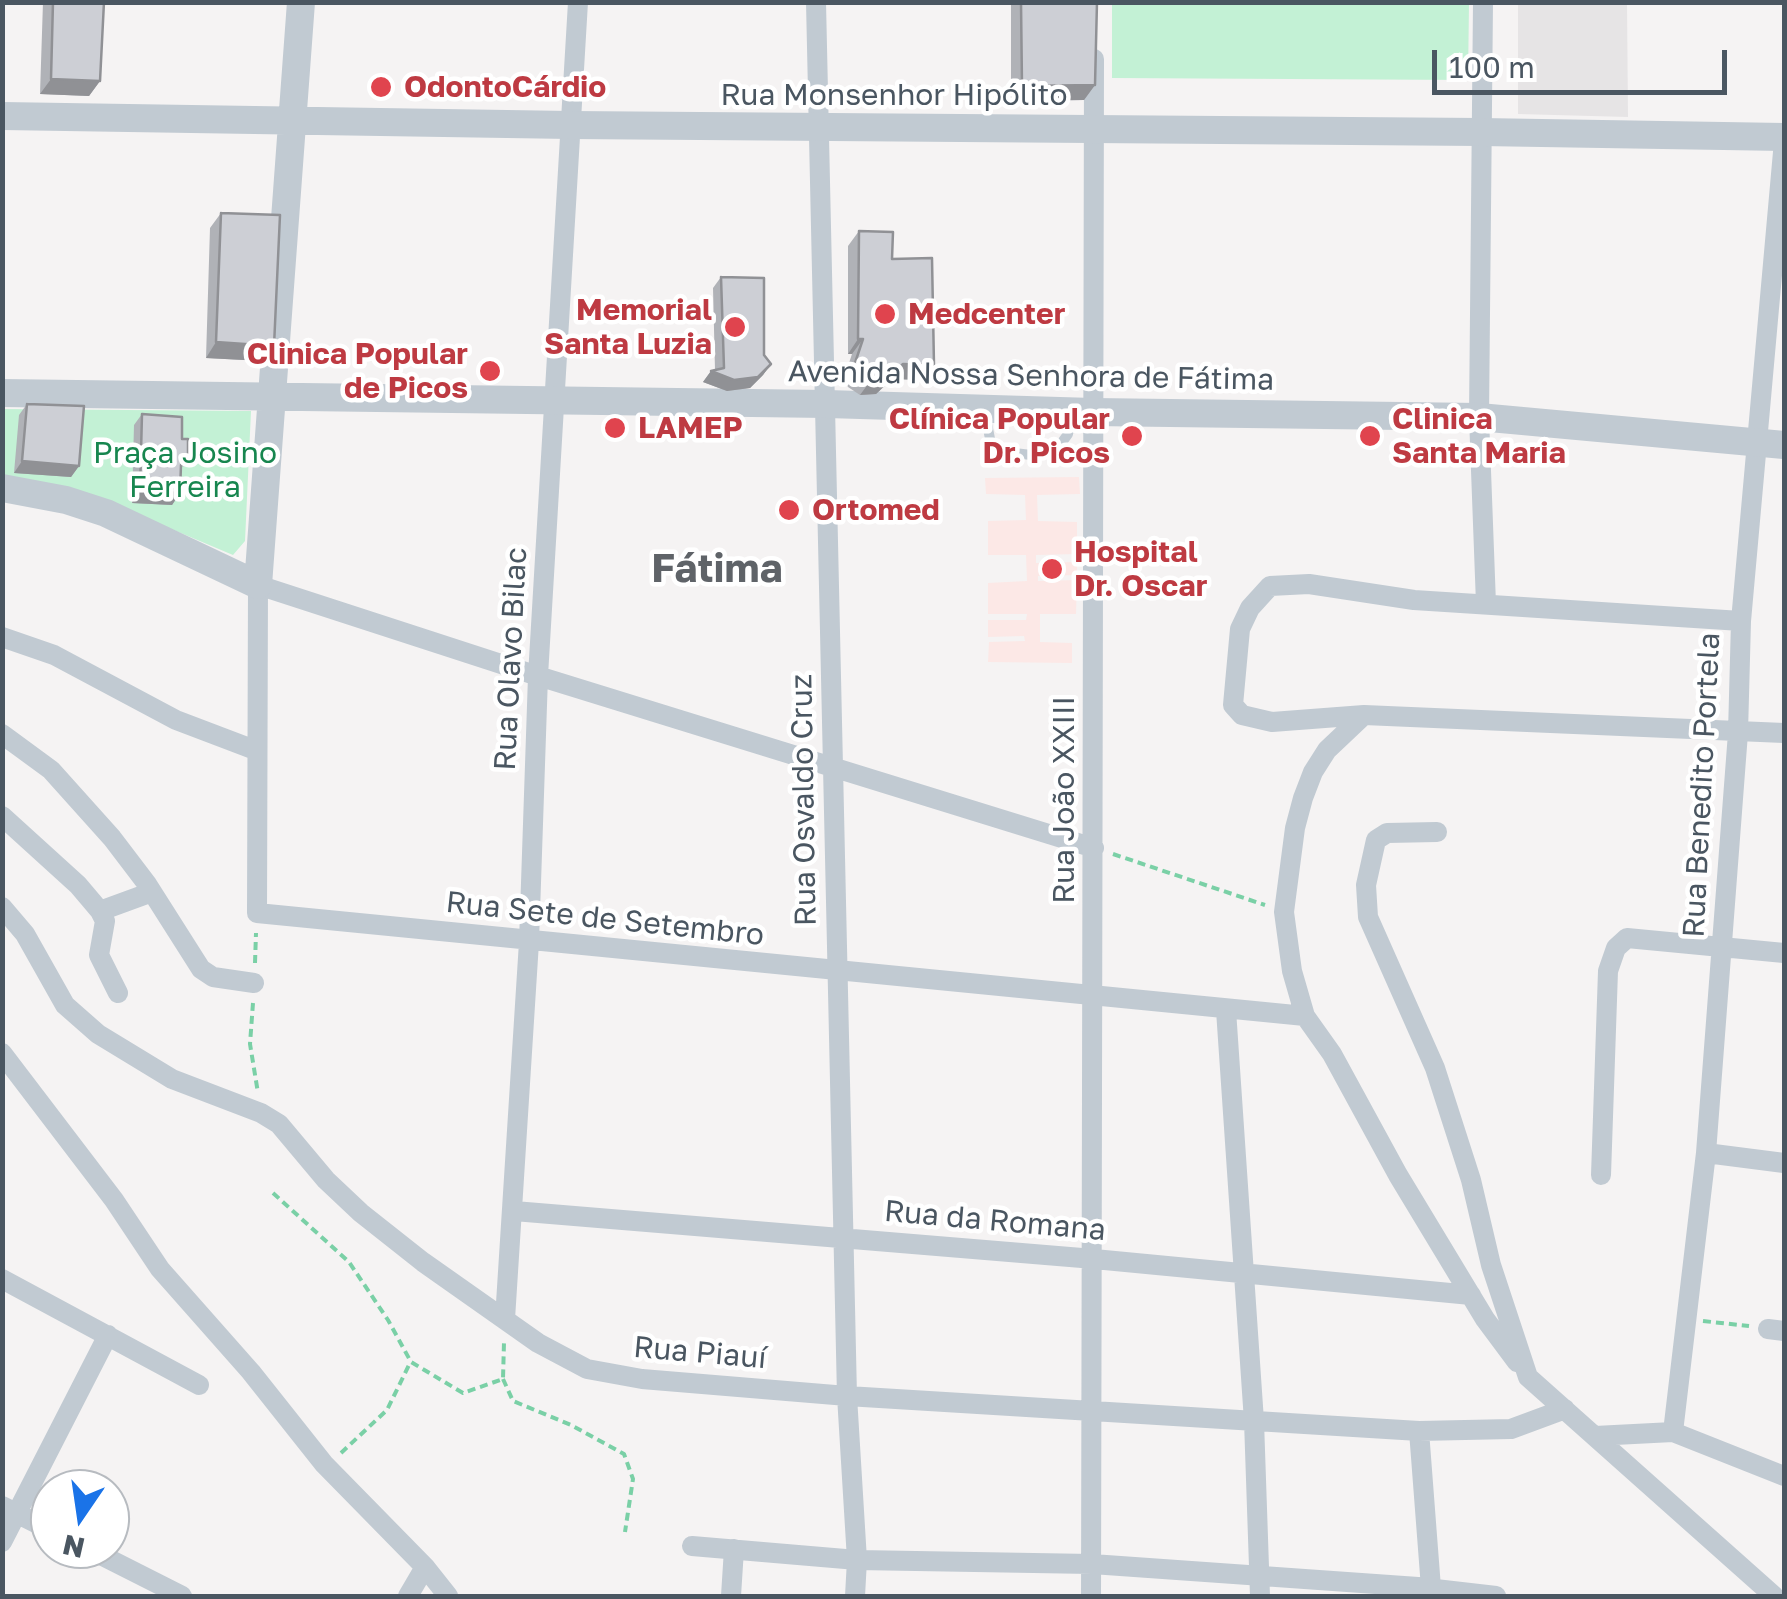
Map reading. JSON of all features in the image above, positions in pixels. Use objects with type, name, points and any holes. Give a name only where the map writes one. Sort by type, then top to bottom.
[{"type":"street","points":[[257,913],[258,585],[301,2]]},
{"type":"street","name":"Rua Olavo Bilac","points":[[505,1318],[529,942],[538,676],[578,2]]},
{"type":"street","name":"Rua Osvaldo Cruz","points":[[816,2],[847,1396],[857,1560],[855,1596]]},
{"type":"street","points":[[1483,2],[1478,417],[1486,604]]},
{"type":"street","name":"Rua João XXIII","points":[[1091,1596],[1094,848],[1083,411],[1094,39]]},
{"type":"street","name":"Rua Monsenhor Hipólito","points":[[2,116],[570,126],[1481,132],[1784,139]]},
{"type":"street","name":"Rua Benedito Portela","points":[[1673,1432],[1706,1153],[1738,733],[1742,622],[1771,444],[1784,139]]},
{"type":"street","points":[[2,394],[274,398]]},
{"type":"street","name":"Avenida Nossa Senhora de Fátima","points":[[274,398],[1478,417],[1771,444]]},
{"type":"street","points":[[2,488],[66,500],[106,513],[258,585],[1094,848]]},
{"type":"street","points":[[1742,622],[1414,600],[1309,584],[1270,586],[1250,608],[1240,628],[1234,704],[1242,715],[1272,722],[1364,715],[1784,733]]},
{"type":"street","points":[[2,637],[54,655],[176,720],[256,750]]},
{"type":"street","points":[[1364,715],[1327,750],[1313,772],[1295,828],[1284,912],[1292,971],[1305,1016],[1332,1054],[1398,1175],[1471,1295],[1528,1377],[1774,1596]]},
{"type":"street","points":[[2,734],[51,770],[112,838],[201,969],[213,978],[254,984]]},
{"type":"street","points":[[2,816],[78,884],[100,911],[104,921],[99,955],[118,993]]},
{"type":"street","points":[[1436,832],[1388,834],[1376,840],[1366,885],[1368,917],[1436,1068],[1471,1180],[1490,1265],[1528,1377]]},
{"type":"street","points":[[100,911],[152,892]]},
{"type":"street","name":"Rua Piauí","points":[[2,906],[24,934],[65,1004],[98,1034],[172,1079],[279,1124],[317,1170],[361,1213],[422,1262],[560,1356],[616,1376],[1093,1414],[1419,1431],[1511,1429],[1564,1409]]},
{"type":"street","name":"Rua Sete de Setembro","points":[[257,913],[1305,1016]]},
{"type":"street","points":[[1601,1175],[1608,971],[1616,948],[1627,938],[1784,953]]},
{"type":"street","points":[[1226,1010],[1254,1421],[1260,1586]]},
{"type":"street","points":[[2,1053],[114,1200],[160,1269],[251,1372],[324,1464],[425,1567],[448,1596]]},
{"type":"street","points":[[1706,1153],[1784,1163]]},
{"type":"street","name":"Rua da Romana","points":[[514,1210],[1471,1295]]},
{"type":"street","points":[[2,1279],[199,1385]]},
{"type":"street","points":[[2,1542],[10,1509],[108,1335]]},
{"type":"street","points":[[1419,1431],[1423,1590]]},
{"type":"street","points":[[1595,1436],[1673,1432],[1784,1476]]},
{"type":"street","points":[[692,1546],[857,1560],[1092,1564],[1260,1586],[1496,1596]]},
{"type":"street","points":[[731,1596],[734,1549]]},
{"type":"street","points":[[408,1596],[425,1567]]},
{"type":"street","points":[[129,1569],[182,1596]]},
{"type":"lane","points":[[985,408],[991,444],[1024,455],[1050,454],[1083,411]]},
{"type":"path","points":[[1094,848],[1284,912]]},
{"type":"path","points":[[257,913],[250,1044],[261,1114]]},
{"type":"path","points":[[273,1192],[349,1262],[388,1320],[410,1362],[463,1393],[503,1378]]},
{"type":"path","points":[[505,1318],[503,1378],[513,1402],[624,1454],[633,1480],[625,1532]]},
{"type":"path","points":[[1684,1318],[1776,1330]]},
{"type":"path","points":[[324,1464],[387,1410],[410,1362]]},
{"type":"shaded area","points":[[1518,3],[1627,3],[1628,117],[1518,114]]},
{"type":"shaded area","name":"Hospital Dr. Oscar","points":[[1079,477],[1080,494],[1037,495],[1038,521],[1077,522],[1077,554],[1036,555],[1036,563],[1077,562],[1077,575],[1038,576],[1038,581],[1077,580],[1076,614],[1040,614],[1040,642],[1072,643],[1072,663],[988,662],[989,642],[1025,641],[1024,636],[988,637],[988,620],[1026,620],[1027,614],[988,614],[988,583],[1027,581],[1026,555],[988,555],[988,521],[1026,520],[1025,495],[986,494],[985,478]]},
{"type":"green space","points":[[1112,3],[1469,3],[1468,80],[1112,78]]},
{"type":"green space","name":"Praça Josino Ferreira","points":[[3,409],[251,411],[245,541],[233,555],[138,515],[3,477]]},
{"type":"building","points":[[53,2],[104,2],[100,81],[51,79]]},
{"type":"building","points":[[1021,2],[1097,2],[1095,85],[1022,86]]},
{"type":"building","points":[[221,213],[280,215],[274,346],[216,342]]},
{"type":"building","name":"Medcenter","points":[[859,231],[893,232],[892,259],[932,258],[934,365],[903,364],[887,378],[871,380],[858,372],[855,363],[863,339],[858,339]]},
{"type":"building","name":"Memorial Santa Luzia","points":[[721,277],[764,278],[764,355],[771,364],[758,377],[734,380],[711,371],[724,368]]},
{"type":"building","points":[[27,404],[84,406],[79,466],[22,461]]},
{"type":"building","points":[[142,414],[182,417],[182,439],[188,439],[188,465],[181,465],[180,493],[140,491]]},
{"type":"place","name":"OdontoCárdio","points":[[381,87]]},
{"type":"place","name":"Medcenter","points":[[885,314]]},
{"type":"place","name":"Memorial Santa Luzia","points":[[735,327]]},
{"type":"place","name":"Clinica Popular de Picos","points":[[490,371]]},
{"type":"place","name":"LAMEP","points":[[615,428]]},
{"type":"place","name":"Clínica Popular Dr. Picos","points":[[1132,436]]},
{"type":"place","name":"Clinica Santa Maria","points":[[1370,436]]},
{"type":"place","name":"Ortomed","points":[[789,510]]},
{"type":"place","name":"Hospital Dr. Oscar","points":[[1052,569]]},
{"type":"district","name":"Fátima","points":[[717,569]]}]
